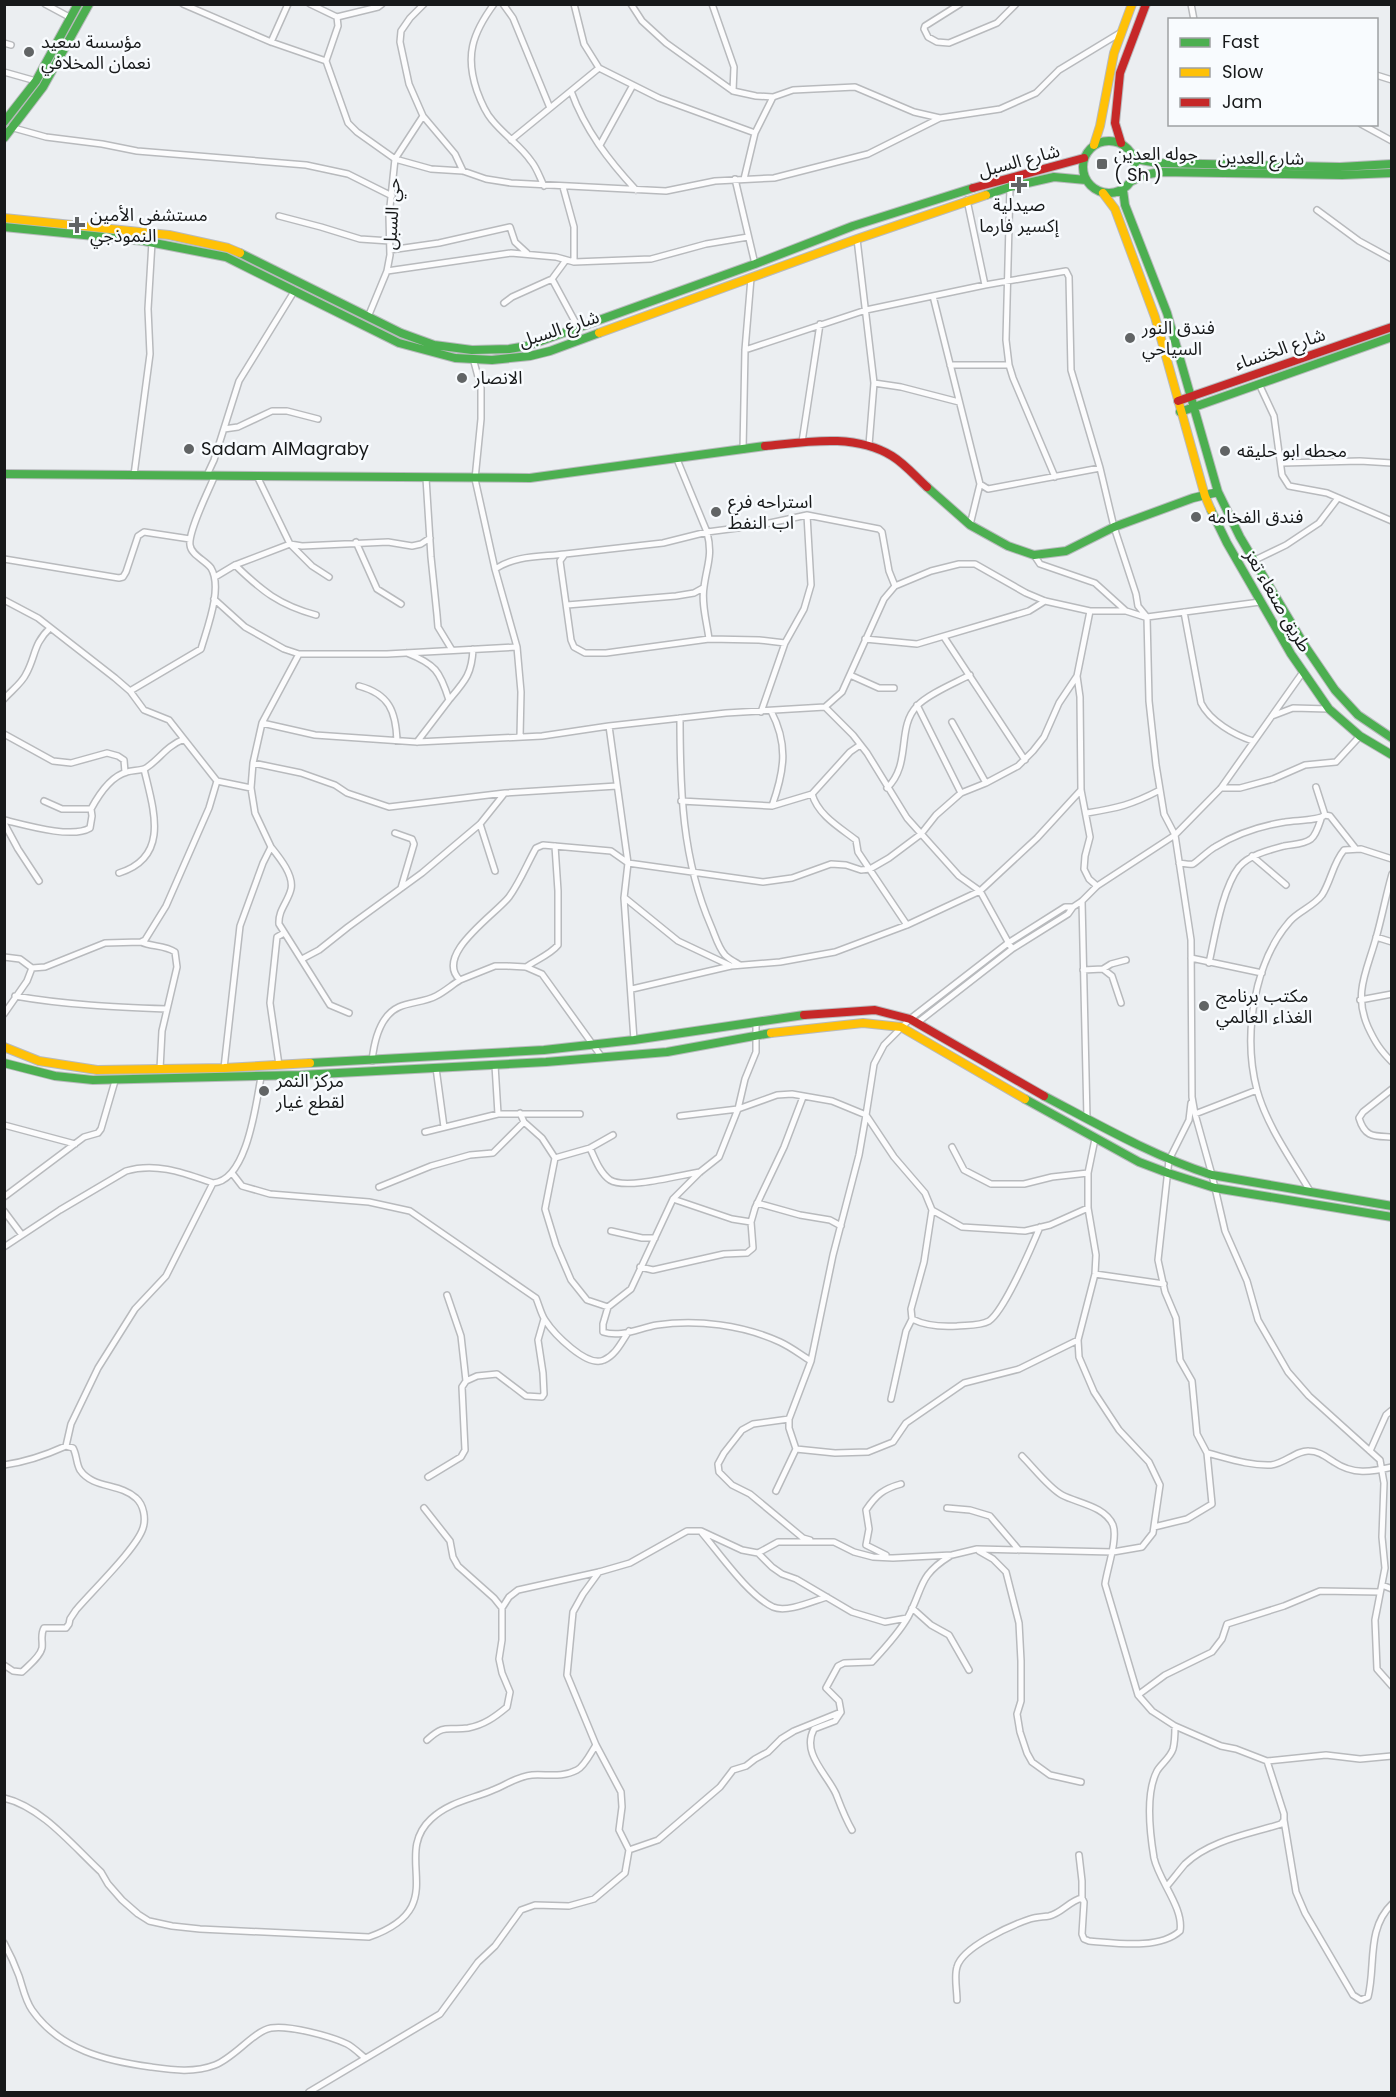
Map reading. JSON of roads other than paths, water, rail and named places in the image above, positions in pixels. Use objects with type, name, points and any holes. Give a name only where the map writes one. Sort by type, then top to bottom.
[{"type":"main road","points":[[4,138],[7,125],[36,81],[78,4]]},
{"type":"main road","points":[[7,125],[43,87],[89,4]]},
{"type":"main road","points":[[1094,145],[1111,140],[1121,143],[1127,147],[1135,159],[1136,170],[1132,182],[1123,190],[1110,194],[1096,190],[1086,180],[1082,166],[1084,158],[1094,145],[1100,126],[1114,53],[1132,4]]},
{"type":"main road","points":[[1121,143],[1115,123],[1120,73],[1146,4]]},
{"type":"main road","name":"شارع السبل","points":[[4,218],[79,228],[169,235],[228,248],[420,341],[472,350],[509,349],[527,346],[579,329],[853,226],[1009,177],[1060,166],[1084,158]]},
{"type":"main road","name":"شارع العدين","points":[[1135,159],[1158,164],[1340,167],[1392,164]]},
{"type":"main road","name":"شارع العدين","points":[[1132,182],[1144,174],[1160,172],[1342,175],[1392,173]]},
{"type":"main road","name":"شارع السبل","points":[[4,227],[152,242],[226,257],[399,343],[436,355],[473,361],[511,360],[550,351],[967,200],[1054,177],[1086,180]]},
{"type":"main road","name":"طريق صنعاء تعز","points":[[1123,190],[1125,205],[1167,313],[1218,492],[1240,537],[1305,646],[1335,690],[1358,715],[1392,738]]},
{"type":"main road","name":"طريق صنعاء تعز","points":[[1103,193],[1114,209],[1155,317],[1205,496],[1227,543],[1291,654],[1329,709],[1359,736],[1392,755]]},
{"type":"main road","name":"شارع الخنساء","points":[[1178,401],[1392,327]]},
{"type":"main road","name":"شارع الخنساء","points":[[1180,412],[1392,337]]},
{"type":"main road","points":[[4,474],[530,478],[676,457],[802,442],[837,441],[870,446],[893,457],[970,525],[1008,546],[1034,555],[1066,551],[1114,527],[1193,498],[1218,492]]},
{"type":"main road","points":[[1291,654],[1305,646]]},
{"type":"main road","points":[[4,1047],[39,1061],[97,1070],[224,1068],[544,1050],[842,1011],[875,1010],[914,1021],[1004,1075],[1169,1160],[1212,1175],[1392,1206]]},
{"type":"main road","points":[[4,1063],[55,1076],[115,1081],[300,1076],[667,1052],[756,1035],[863,1023],[901,1027],[1095,1139],[1139,1162],[1167,1173],[1215,1188],[1392,1217]]},
{"type":"main road","points":[[299,1064],[300,1076]]},
{"type":"street","points":[[45,4],[71,18]]},
{"type":"street","points":[[183,4],[271,42],[326,61]]},
{"type":"street","points":[[271,42],[288,4]]},
{"type":"street","points":[[310,4],[321,7],[337,17],[382,4]]},
{"type":"street","points":[[424,4],[401,31],[400,42],[409,84],[423,116],[455,154],[463,171]]},
{"type":"street","points":[[494,4],[480,24],[472,43],[470,62],[474,81],[481,102],[492,120],[531,160],[544,186]]},
{"type":"street","points":[[503,4],[513,18],[550,108]]},
{"type":"street","points":[[574,4],[584,44],[599,68],[659,98],[755,133]]},
{"type":"street","points":[[632,4],[642,21],[666,43],[733,91],[773,97],[793,90],[855,87],[914,112],[940,118]]},
{"type":"street","points":[[712,4],[734,67],[733,91]]},
{"type":"street","points":[[960,4],[925,26],[928,37],[937,42],[949,43],[997,23],[1016,4]]},
{"type":"street","points":[[337,17],[338,26],[326,61],[348,123],[395,159],[431,169],[463,171],[486,179],[544,186],[666,191],[715,181],[774,178],[868,154],[940,118],[1000,110],[1036,93],[1059,70],[1121,32]]},
{"type":"street","points":[[511,140],[599,68]]},
{"type":"street","points":[[4,72],[36,81]]},
{"type":"street","points":[[600,145],[633,85]]},
{"type":"street","points":[[571,91],[590,134],[636,190]]},
{"type":"street","points":[[744,179],[755,133],[773,97]]},
{"type":"street","name":"حي السبل","points":[[368,317],[387,271],[390,250],[389,216],[395,159],[423,116]]},
{"type":"street","points":[[7,125],[46,136],[137,151],[306,165],[348,174],[392,196]]},
{"type":"street","points":[[1365,126],[1392,141]]},
{"type":"street","points":[[735,179],[755,264]]},
{"type":"street","points":[[563,187],[574,227],[574,262]]},
{"type":"street","points":[[1010,187],[1006,281],[1006,340],[1009,365],[1055,477]]},
{"type":"street","points":[[967,200],[985,285]]},
{"type":"street","points":[[1317,210],[1359,241],[1392,259]]},
{"type":"street","points":[[279,216],[360,239],[390,241]]},
{"type":"street","points":[[390,250],[439,243],[510,227],[515,242],[528,254]]},
{"type":"street","points":[[387,271],[511,253],[574,262],[651,259],[706,244],[748,237]]},
{"type":"street","points":[[857,239],[873,382],[870,446]]},
{"type":"street","points":[[134,475],[150,354],[148,309],[152,242]]},
{"type":"street","points":[[504,303],[552,279],[566,260]]},
{"type":"street","points":[[745,350],[866,310],[1066,271],[1069,277],[1071,370],[1138,606],[1147,617],[1149,701],[1160,789],[1164,814],[1175,835],[1191,940],[1192,1097],[1189,1120],[1169,1160],[1158,1260],[1176,1318],[1180,1360],[1192,1381],[1197,1434],[1207,1453],[1212,1504],[1187,1519],[1154,1527]]},
{"type":"street","points":[[743,450],[745,350],[751,278]]},
{"type":"street","points":[[552,279],[579,329]]},
{"type":"street","points":[[130,691],[201,649],[214,599],[215,577],[210,566],[192,551],[190,539],[239,381],[295,290]]},
{"type":"street","points":[[933,296],[980,484],[970,525]]},
{"type":"street","points":[[802,442],[820,324]]},
{"type":"street","points":[[472,350],[481,388],[481,419],[475,479],[495,569],[517,647],[521,692],[520,736]]},
{"type":"street","points":[[950,364],[1009,365]]},
{"type":"street","points":[[873,382],[959,402]]},
{"type":"street","points":[[1259,384],[1274,416],[1282,475],[1285,482],[1289,486],[1327,493],[1392,521]]},
{"type":"street","points":[[224,429],[238,427],[272,411],[287,411],[318,419]]},
{"type":"street","points":[[676,457],[710,544],[710,557],[703,588],[709,639]]},
{"type":"street","points":[[1282,463],[1360,461],[1392,464]]},
{"type":"street","points":[[980,484],[988,489],[1100,468]]},
{"type":"street","points":[[257,476],[290,544],[312,566],[329,578]]},
{"type":"street","points":[[426,478],[438,627],[452,650]]},
{"type":"street","points":[[1255,561],[1286,545],[1319,523],[1338,498]]},
{"type":"street","points":[[495,569],[517,558],[663,543],[707,532],[760,525],[807,515],[879,529],[882,532],[889,571],[895,586]]},
{"type":"street","points":[[761,712],[785,643],[804,609],[811,585],[807,515]]},
{"type":"street","points":[[4,559],[118,579],[126,572],[138,536],[144,532],[190,539]]},
{"type":"street","points":[[215,577],[235,565],[290,544],[302,546],[388,542],[412,546],[421,544],[430,538]]},
{"type":"street","points":[[356,543],[377,589],[402,604]]},
{"type":"street","points":[[566,554],[560,561],[571,640],[574,647],[585,653],[606,653],[709,639],[785,643]]},
{"type":"street","points":[[1034,555],[1040,564],[1095,583],[1126,610]]},
{"type":"street","points":[[262,723],[315,735],[417,742],[542,736],[726,713],[825,707],[842,692],[884,599],[895,586],[931,571],[958,564],[975,564],[1026,593],[1045,601],[1090,611],[1126,610],[1147,617],[1260,602]]},
{"type":"street","points":[[235,565],[260,590],[287,606],[316,615]]},
{"type":"street","points":[[567,605],[676,596],[694,593],[703,588]]},
{"type":"street","points":[[214,599],[244,627],[284,650],[299,654],[353,655],[517,647]]},
{"type":"street","points":[[4,600],[38,618],[130,691],[144,710],[169,720],[217,781],[251,788]]},
{"type":"street","points":[[865,639],[917,644],[1029,611],[1045,601]]},
{"type":"street","points":[[1090,611],[1077,676],[1080,697],[1081,790],[1090,837],[1084,869],[1089,879],[1097,886]]},
{"type":"street","points":[[1184,612],[1204,709],[1234,733],[1253,741]]},
{"type":"street","points":[[4,699],[26,675],[35,647],[42,635],[50,628]]},
{"type":"street","points":[[944,637],[1025,760]]},
{"type":"street","points":[[417,742],[468,679],[473,663],[473,649]]},
{"type":"street","points":[[405,652],[434,667],[443,680],[449,700]]},
{"type":"street","points":[[299,654],[262,723],[253,763],[251,788],[255,813],[271,847],[291,879],[291,889],[278,918],[279,924],[330,1005],[337,1010],[349,1013]]},
{"type":"street","points":[[776,1491],[796,1449],[789,1428],[789,1419],[811,1361],[833,1255],[860,1155],[874,1064],[884,1045],[901,1027],[914,1021],[1012,950],[1068,914],[1097,886],[1175,835],[1221,788],[1303,672]]},
{"type":"street","points":[[850,675],[879,688],[894,688]]},
{"type":"street","points":[[887,788],[898,774],[908,720],[917,705],[970,675]]},
{"type":"street","points":[[460,980],[454,968],[455,957],[462,942],[509,897],[536,848],[543,845],[611,851],[628,863],[763,882],[792,878],[831,864],[846,865],[861,870],[870,869],[890,858],[921,834],[936,814],[961,793],[986,783],[1025,760],[1044,736],[1059,703],[1077,676]]},
{"type":"street","points":[[359,686],[376,690],[392,710],[397,727],[397,741]]},
{"type":"street","points":[[917,705],[961,793]]},
{"type":"street","points":[[825,707],[860,745],[907,818],[959,876],[980,891],[1012,950]]},
{"type":"street","points":[[1270,717],[1293,708],[1329,709]]},
{"type":"street","points":[[771,711],[782,738],[783,756],[781,782],[772,806]]},
{"type":"street","points":[[680,718],[681,801],[696,888],[719,947],[726,956],[741,966]]},
{"type":"street","points":[[952,722],[986,783]]},
{"type":"street","points":[[609,726],[628,863],[624,898],[634,1040]]},
{"type":"street","points":[[4,734],[53,761],[71,763],[107,753],[118,756],[124,760],[125,772]]},
{"type":"street","points":[[1221,788],[1240,788],[1273,779],[1305,765],[1336,762],[1359,736]]},
{"type":"street","points":[[4,822],[50,830],[84,831],[90,828],[91,809],[114,779],[125,772],[144,769],[171,745],[184,740]]},
{"type":"street","points":[[681,801],[772,806],[812,794],[850,752],[860,745]]},
{"type":"street","points":[[253,763],[301,773],[335,785],[347,793],[389,807],[505,793],[617,786]]},
{"type":"street","points":[[119,873],[143,861],[151,846],[155,830],[155,814],[144,769]]},
{"type":"street","points":[[141,942],[145,940],[166,906],[209,808],[217,781]]},
{"type":"street","points":[[1209,963],[1219,915],[1239,867],[1252,856],[1311,839],[1323,817],[1316,787]]},
{"type":"street","points":[[1087,813],[1119,808],[1160,789]]},
{"type":"street","points":[[632,989],[731,966],[780,962],[835,952],[907,925],[980,891],[1038,838],[1081,790]]},
{"type":"street","points":[[302,959],[319,951],[480,824],[505,793]]},
{"type":"street","points":[[812,794],[815,806],[856,840],[858,852],[907,925]]},
{"type":"street","points":[[44,801],[62,809],[91,809]]},
{"type":"street","points":[[1179,863],[1196,863],[1200,857],[1230,838],[1270,825],[1330,816],[1338,823],[1356,849]]},
{"type":"street","points":[[4,822],[39,881]]},
{"type":"street","points":[[480,824],[495,871]]},
{"type":"street","points":[[395,832],[412,839],[414,843],[401,888]]},
{"type":"street","points":[[526,967],[558,945],[555,846]]},
{"type":"street","points":[[224,1068],[240,926],[271,847]]},
{"type":"street","points":[[1310,1191],[1270,1124],[1257,1090],[1251,1025],[1262,973],[1267,959],[1290,921],[1321,896],[1338,857],[1344,850],[1356,849],[1392,859]]},
{"type":"street","points":[[1252,856],[1286,885]]},
{"type":"street","points":[[1392,874],[1362,982],[1360,1000],[1362,1014],[1378,1048],[1392,1062]]},
{"type":"street","points":[[624,898],[678,941],[731,966]]},
{"type":"street","points":[[1082,901],[1087,1119]]},
{"type":"street","points":[[914,1021],[1008,943],[1065,907],[1073,907]]},
{"type":"street","points":[[279,1065],[270,1003],[277,937],[284,933]]},
{"type":"street","points":[[1376,937],[1392,942]]},
{"type":"street","points":[[4,957],[20,959],[32,969],[45,967],[105,943],[141,942],[149,946],[169,948],[175,952],[177,967],[162,1031],[160,1069]]},
{"type":"street","points":[[1191,958],[1262,973]]},
{"type":"street","points":[[1083,970],[1103,969],[1126,960]]},
{"type":"street","points":[[372,1061],[374,1044],[388,1014],[398,1008],[434,997],[460,980],[495,966],[526,967],[542,974],[602,1056]]},
{"type":"street","points":[[4,1014],[27,981],[32,969]]},
{"type":"street","points":[[1103,969],[1112,976],[1121,1003]]},
{"type":"street","points":[[1360,1000],[1392,994]]},
{"type":"street","points":[[15,996],[96,1007],[167,1009]]},
{"type":"street","points":[[756,1022],[756,1052],[745,1079],[738,1109],[719,1157],[699,1172],[673,1198],[630,1289],[608,1307],[603,1332],[620,1334],[659,1325],[705,1323],[751,1331],[781,1342],[811,1361]]},
{"type":"street","points":[[495,1065],[498,1114]]},
{"type":"street","points":[[436,1068],[444,1127]]},
{"type":"street","points":[[4,1247],[126,1171],[135,1168],[175,1170],[213,1183],[220,1182],[232,1173],[244,1154],[261,1077]]},
{"type":"street","points":[[4,1197],[84,1137],[98,1133],[115,1081]]},
{"type":"street","points":[[1392,1089],[1363,1112],[1359,1118],[1362,1128],[1371,1136],[1392,1137]]},
{"type":"street","points":[[1195,1114],[1257,1090]]},
{"type":"street","points":[[680,1116],[738,1109],[777,1095],[792,1094],[832,1101],[866,1115],[894,1157],[925,1193],[932,1210],[924,1262],[891,1399]]},
{"type":"street","points":[[640,1268],[653,1270],[724,1254],[747,1253],[753,1248],[751,1222],[757,1203],[784,1147],[803,1097]]},
{"type":"street","points":[[1192,1097],[1225,1231],[1247,1281],[1258,1320],[1288,1372],[1309,1396],[1380,1460],[1384,1487],[1382,1538],[1385,1568],[1375,1620],[1377,1669],[1392,1686]]},
{"type":"street","points":[[520,1113],[524,1122],[542,1138],[555,1158],[545,1209],[556,1245],[571,1280],[587,1300],[608,1307]]},
{"type":"street","points":[[425,1132],[498,1114],[580,1114]]},
{"type":"street","points":[[379,1187],[431,1166],[471,1155],[493,1154],[524,1122]]},
{"type":"street","points":[[4,1125],[75,1144]]},
{"type":"street","points":[[555,1158],[590,1148],[613,1135]]},
{"type":"street","points":[[758,1553],[778,1542],[834,1542],[854,1552],[873,1557],[894,1558],[952,1555],[977,1549],[1113,1552],[1142,1547],[1153,1533],[1160,1485],[1149,1462],[1119,1430],[1094,1392],[1079,1357],[1078,1340],[1095,1274],[1096,1254],[1088,1208],[1088,1173],[1095,1139]]},
{"type":"street","points":[[952,1147],[964,1170],[991,1184],[1024,1184],[1052,1177],[1088,1173]]},
{"type":"street","points":[[590,1148],[598,1166],[611,1180],[625,1184],[699,1172]]},
{"type":"street","points":[[232,1173],[242,1186],[270,1194],[369,1202],[410,1211],[536,1298],[544,1319],[567,1345],[590,1360],[603,1361],[614,1353],[628,1331]]},
{"type":"street","points":[[66,1446],[71,1424],[98,1368],[135,1309],[166,1276],[213,1183]]},
{"type":"street","points":[[673,1198],[732,1219],[751,1222]]},
{"type":"street","points":[[757,1203],[800,1215],[830,1220],[841,1226]]},
{"type":"street","points":[[932,1210],[962,1227],[1025,1231],[1088,1208]]},
{"type":"street","points":[[4,1210],[22,1235]]},
{"type":"street","points":[[912,1319],[923,1324],[952,1326],[989,1321],[999,1310],[1040,1227]]},
{"type":"street","points":[[611,1231],[642,1238],[655,1238]]},
{"type":"street","points":[[1095,1274],[1164,1284]]},
{"type":"street","points":[[428,1477],[461,1456],[465,1450],[462,1388],[466,1381],[461,1336],[447,1295]]},
{"type":"street","points":[[466,1381],[485,1374],[497,1374],[526,1396],[542,1397],[544,1394],[543,1373],[537,1340],[544,1319]]},
{"type":"street","points":[[796,1449],[835,1453],[868,1452],[893,1442],[906,1423],[964,1383],[1019,1369],[1078,1340]]},
{"type":"street","points":[[1370,1451],[1386,1415],[1392,1410]]},
{"type":"street","points":[[789,1419],[753,1424],[742,1430],[724,1453],[718,1464],[719,1472],[732,1485],[750,1494],[803,1538],[822,1542]]},
{"type":"street","points":[[4,1465],[20,1463],[66,1446],[73,1448],[78,1467],[95,1483],[110,1485],[136,1498],[144,1515],[142,1529],[134,1544],[76,1610],[66,1628],[48,1626],[44,1628],[41,1632],[42,1648],[22,1672],[13,1671],[4,1665]]},
{"type":"street","points":[[1207,1453],[1272,1465],[1308,1450],[1323,1454],[1352,1471],[1367,1473],[1392,1467]]},
{"type":"street","points":[[1022,1456],[1060,1494],[1103,1513],[1113,1525],[1113,1552],[1107,1566],[1105,1584],[1138,1695],[1152,1711],[1175,1726],[1221,1746],[1268,1761],[1326,1755],[1360,1759],[1392,1756]]},
{"type":"street","points":[[894,1558],[866,1545],[869,1529],[866,1510],[877,1494],[888,1487],[901,1484]]},
{"type":"street","points":[[1384,1487],[1392,1488]]},
{"type":"street","points":[[424,1508],[450,1541],[453,1557],[458,1566],[502,1608]]},
{"type":"street","points":[[947,1509],[970,1510],[990,1516],[1019,1550]]},
{"type":"street","points":[[427,1740],[438,1730],[468,1728],[489,1722],[507,1707],[510,1692],[499,1659],[502,1640],[502,1608],[509,1597],[518,1590],[630,1563],[687,1531],[701,1531],[742,1550],[758,1553],[782,1574],[796,1579],[846,1610],[885,1622],[908,1618]]},
{"type":"street","points":[[701,1531],[734,1573],[751,1590],[774,1607],[797,1607],[827,1597]]},
{"type":"street","points":[[977,1549],[993,1559],[1006,1572],[1019,1623],[1021,1691],[1017,1714],[1027,1753],[1032,1762],[1050,1775],[1081,1782]]},
{"type":"street","points":[[852,1830],[827,1776],[818,1766],[811,1744],[814,1729],[835,1720],[841,1712],[839,1701],[826,1688],[838,1666],[844,1663],[872,1662],[908,1618],[925,1577],[935,1565],[952,1555]]},
{"type":"street","points":[[309,2092],[440,2014],[478,1962],[495,1946],[521,1910],[535,1905],[569,1906],[594,1899],[625,1873],[629,1850],[619,1830],[621,1792],[596,1745],[567,1675],[573,1612],[599,1572]]},
{"type":"street","points":[[1138,1695],[1165,1675],[1212,1652],[1222,1639],[1227,1624],[1284,1606],[1320,1591],[1392,1589]]},
{"type":"street","points":[[912,1608],[931,1625],[948,1635],[969,1670]]},
{"type":"street","points":[[629,1850],[658,1840],[720,1787],[733,1770],[746,1767],[794,1731],[841,1712]]},
{"type":"street","points":[[1079,1855],[1084,1902],[1082,1934],[1084,1939],[1125,1944],[1159,1942],[1173,1938],[1180,1931],[1182,1921],[1155,1862],[1149,1825],[1151,1793],[1156,1772],[1173,1750],[1175,1726]]},
{"type":"street","points":[[4,1798],[37,1812],[101,1872],[122,1900],[149,1920],[172,1926],[200,1929],[369,1937],[389,1930],[403,1919],[411,1908],[417,1892],[416,1843],[419,1832],[432,1818],[456,1802],[520,1778],[531,1775],[564,1775],[580,1769],[596,1745]]},
{"type":"street","points":[[1268,1761],[1284,1814],[1296,1892],[1305,1913],[1353,1995],[1361,2000],[1368,1997],[1372,1944],[1383,1912],[1392,1904]]},
{"type":"street","points":[[1167,1886],[1186,1863],[1203,1851],[1233,1838],[1281,1824],[1284,1820]]},
{"type":"street","points":[[957,2000],[956,1968],[967,1953],[989,1937],[1032,1919],[1051,1916],[1074,1900],[1082,1898]]},
{"type":"street","points":[[4,1943],[19,1976],[26,2001],[33,2012],[50,2031],[67,2043],[90,2054],[124,2064],[177,2071],[200,2070],[217,2065],[237,2053],[261,2032],[272,2028],[333,2038],[350,2045],[365,2058]]},
{"type":"place","name":"مؤسسة سعيد نعمان المخلافي","points":[[29,52]]},
{"type":"place","name":"جوله العدين ( Sh )","points":[[1102,164]]},
{"type":"place","name":"صيدلية إكسير فارما","points":[[1019,185]]},
{"type":"place","name":"مستشفى الأمين النموذجي","points":[[77,225]]},
{"type":"place","name":"فندق النور السياحي","points":[[1130,338]]},
{"type":"place","name":"الانصار","points":[[462,378]]},
{"type":"place","name":"Sadam AlMagraby","points":[[189,449]]},
{"type":"place","name":"محطه ابو حليقه","points":[[1225,451]]},
{"type":"place","name":"استراحه فرع اب النفط","points":[[716,512]]},
{"type":"place","name":"فندق الفخامه","points":[[1196,517]]},
{"type":"place","name":"مكتب برنامج الغذاء العالمي","points":[[1204,1006]]},
{"type":"place","name":"مركز النمر لقطع غيار","points":[[264,1091]]}]
